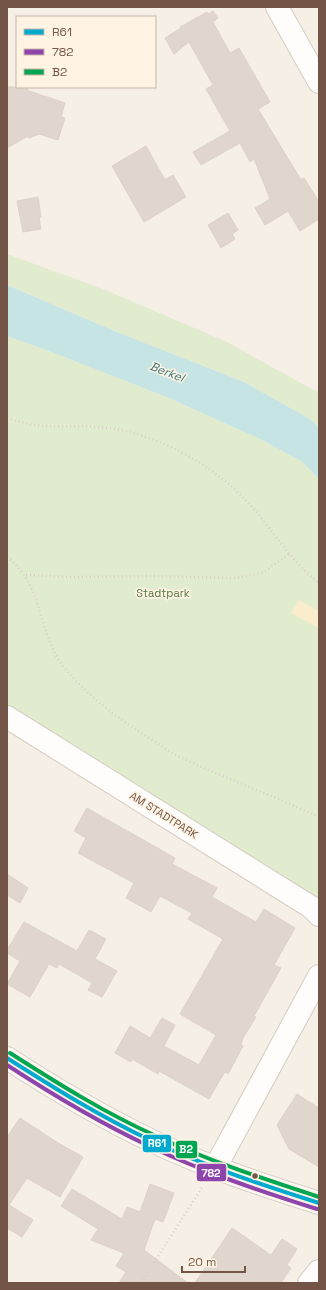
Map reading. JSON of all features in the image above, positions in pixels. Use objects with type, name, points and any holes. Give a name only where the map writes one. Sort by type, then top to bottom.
[{"type":"street","points":[[277,7],[319,82]]},
{"type":"street","name":"AM STADTPARK","points":[[7,717],[312,907],[319,915]]},
{"type":"street","points":[[215,1168],[319,976]]},
{"type":"street","points":[[7,1058],[54,1088],[152,1141],[215,1168],[319,1203]]},
{"type":"street","points":[[310,1283],[319,1271]]},
{"type":"path","points":[[7,418],[37,425],[116,429],[151,439],[182,452],[233,487],[258,515],[289,554],[319,583]]},
{"type":"path","points":[[25,575],[71,577],[161,576],[234,578],[264,572],[289,554]]},
{"type":"path","points":[[7,557],[25,575],[39,606],[45,630],[62,664],[78,684],[109,711],[181,758],[319,817]]},
{"type":"path","points":[[141,1283],[215,1168]]},
{"type":"green space","points":[[7,254],[103,289],[227,342],[319,393],[319,427],[310,419],[244,382],[117,332],[7,285]]},
{"type":"green space","name":"Stadtpark","points":[[7,336],[169,398],[260,439],[301,461],[319,479],[319,902],[7,707]]},
{"type":"sand","points":[[299,600],[319,611],[319,628],[291,613]]},
{"type":"water","name":"Berkel","points":[[7,285],[117,332],[244,382],[310,419],[319,427],[319,479],[301,461],[260,439],[169,398],[7,336]]},
{"type":"building","points":[[213,11],[218,18],[213,22],[230,53],[239,48],[270,102],[258,109],[301,180],[304,178],[319,202],[319,219],[300,231],[288,211],[265,225],[255,208],[270,199],[254,159],[250,162],[240,143],[201,165],[193,152],[230,131],[206,89],[213,85],[189,42],[174,54],[165,38],[181,28],[180,27],[207,12],[208,14]]},
{"type":"building","points":[[7,87],[27,88],[29,91],[65,103],[61,117],[65,118],[58,140],[39,134],[29,138],[28,136],[7,148]]},
{"type":"building","points":[[146,146],[165,180],[173,175],[186,197],[144,222],[112,166]]},
{"type":"building","points":[[38,197],[41,229],[23,232],[17,201]]},
{"type":"building","points":[[228,213],[238,230],[232,234],[235,239],[221,248],[208,225]]},
{"type":"building","points":[[87,808],[175,858],[172,864],[217,888],[212,897],[256,922],[264,909],[295,928],[274,965],[281,968],[254,1016],[256,1017],[243,1038],[241,1045],[243,1046],[228,1074],[225,1072],[209,1099],[159,1071],[158,1074],[132,1059],[131,1062],[115,1053],[130,1026],[150,1038],[162,1018],[175,1025],[164,1046],[199,1065],[216,1035],[180,1014],[223,939],[188,919],[192,913],[160,896],[151,912],[126,898],[134,883],[78,853],[86,838],[74,831]]},
{"type":"building","points":[[7,874],[28,888],[20,903],[7,895]]},
{"type":"building","points":[[24,922],[77,951],[89,930],[106,939],[95,959],[117,971],[102,997],[88,990],[92,983],[59,964],[57,968],[49,964],[30,997],[7,984],[20,961],[7,953],[7,950]]},
{"type":"building","points":[[297,1094],[319,1108],[319,1167],[289,1149],[277,1125]]},
{"type":"building","points":[[20,1118],[58,1143],[83,1157],[60,1197],[27,1178],[9,1205],[33,1220],[22,1237],[7,1228],[7,1137]]},
{"type":"building","points":[[150,1184],[174,1193],[163,1222],[155,1219],[144,1250],[188,1283],[119,1283],[126,1272],[116,1266],[124,1253],[91,1240],[98,1229],[61,1206],[72,1189],[122,1219],[127,1207],[140,1212]]},
{"type":"building","points":[[232,1228],[271,1255],[282,1239],[297,1249],[287,1265],[291,1268],[281,1283],[195,1283]]},
{"type":"transit line","name":"B2","points":[[10,1053],[100,1108],[156,1136],[216,1162],[319,1197]]},
{"type":"transit line","name":"R61","points":[[7,1058],[78,1102],[152,1141],[192,1159],[234,1175],[319,1203]]},
{"type":"transit line","name":"782","points":[[7,1065],[77,1108],[149,1146],[232,1180],[317,1209]]}]
